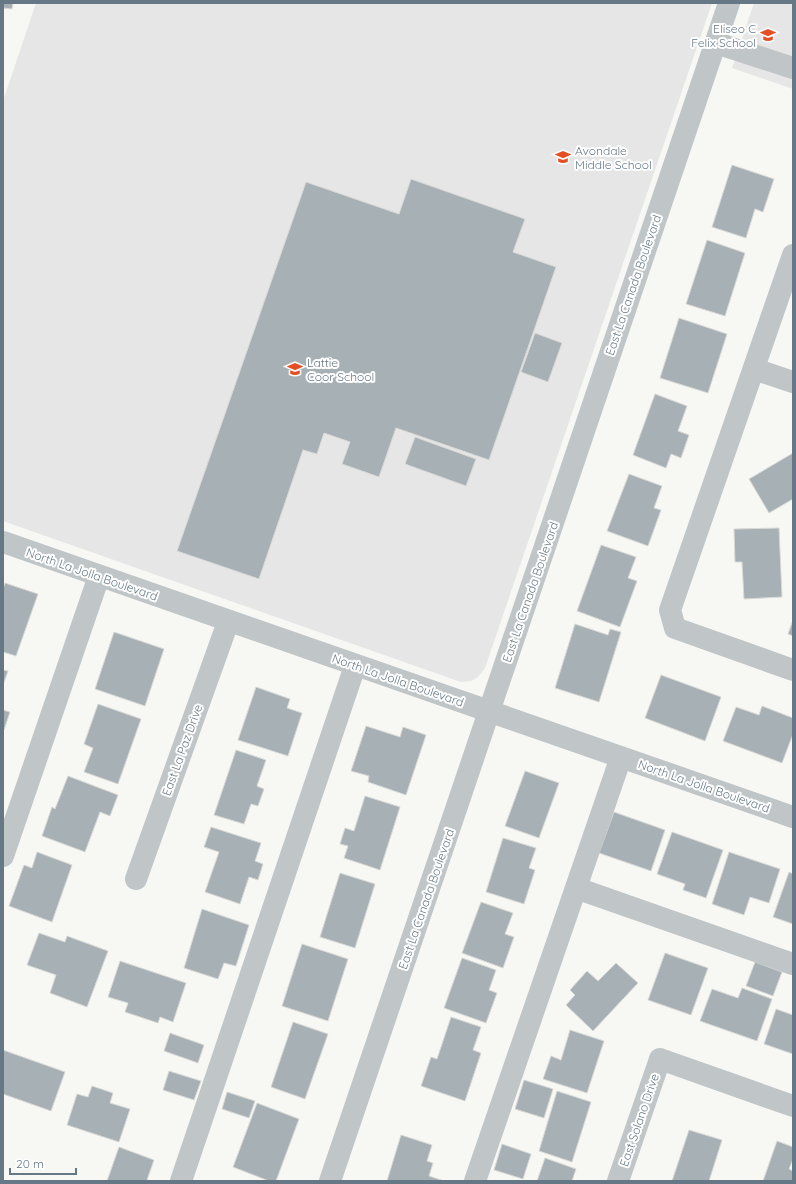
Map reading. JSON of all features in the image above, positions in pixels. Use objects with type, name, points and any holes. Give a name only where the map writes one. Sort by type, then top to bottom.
[{"type":"street","name":"East La Canada Boulevard","points":[[330,1181],[729,3]]},
{"type":"street","points":[[716,43],[793,68]]},
{"type":"street","points":[[793,255],[670,610],[675,628],[793,670]]},
{"type":"street","points":[[754,369],[793,382]]},
{"type":"street","name":"North La Jolla Boulevard","points":[[3,542],[228,622],[793,817]]},
{"type":"street","points":[[3,856],[99,576]]},
{"type":"street","name":"East La Paz Drive","points":[[136,879],[228,622]]},
{"type":"street","points":[[181,1181],[355,666]]},
{"type":"street","points":[[475,1181],[621,757]]},
{"type":"street","points":[[576,888],[793,964]]},
{"type":"street","name":"East Solano Drive","points":[[618,1181],[660,1059],[793,1106]]},
{"type":"shaded area","name":"Lattie Coor School","points":[[36,3],[712,3],[485,668],[478,677],[471,681],[461,682],[3,521],[3,101]]},
{"type":"shaded area","name":"Eliseo C Felix School","points":[[754,3],[793,3],[793,89],[732,68]]},
{"type":"building","points":[[3,3],[13,3],[12,9],[3,8]]},
{"type":"building","points":[[732,165],[774,179],[763,212],[755,209],[746,238],[712,227]]},
{"type":"building","points":[[411,179],[525,219],[513,252],[556,267],[489,460],[396,428],[379,477],[342,464],[350,442],[324,433],[317,454],[303,450],[259,579],[177,551],[306,182],[399,214]]},
{"type":"building","points":[[707,240],[745,253],[725,316],[686,304]]},
{"type":"building","points":[[679,318],[727,334],[708,393],[660,378]]},
{"type":"building","points":[[535,333],[562,343],[548,382],[521,372]]},
{"type":"building","points":[[655,394],[687,406],[678,431],[689,435],[681,458],[671,454],[666,468],[633,455]]},
{"type":"building","points":[[415,437],[476,459],[466,486],[405,464]]},
{"type":"building","points":[[793,453],[793,499],[769,513],[749,479]]},
{"type":"building","points":[[629,474],[662,486],[654,508],[661,510],[648,546],[607,531]]},
{"type":"building","points":[[779,528],[782,597],[744,599],[742,562],[735,562],[734,529]]},
{"type":"building","points":[[601,545],[636,557],[628,578],[637,581],[620,627],[577,611]]},
{"type":"building","points":[[5,583],[38,594],[16,656],[3,652],[3,589]]},
{"type":"building","points":[[793,620],[793,636],[788,634]]},
{"type":"building","points":[[575,624],[608,635],[610,629],[621,632],[599,702],[555,688]]},
{"type":"building","points":[[114,632],[164,649],[145,706],[95,689]]},
{"type":"building","points":[[3,670],[8,671],[3,685]]},
{"type":"building","points":[[661,675],[721,697],[705,741],[645,718]]},
{"type":"building","points":[[256,687],[290,699],[287,708],[302,713],[288,756],[238,740]]},
{"type":"building","points":[[98,704],[141,719],[118,784],[84,772],[93,748],[84,744]]},
{"type":"building","points":[[762,706],[793,718],[793,734],[782,763],[723,741],[736,707],[759,715]]},
{"type":"building","points":[[3,710],[10,712],[4,730],[3,730]]},
{"type":"building","points":[[366,726],[400,737],[403,727],[426,735],[406,795],[368,782],[369,776],[351,771]]},
{"type":"building","points":[[236,750],[266,760],[257,786],[264,789],[258,806],[251,804],[244,824],[214,815]]},
{"type":"building","points":[[525,771],[559,783],[539,838],[505,826]]},
{"type":"building","points":[[68,776],[118,795],[110,816],[100,812],[85,852],[42,836],[52,807],[55,809]]},
{"type":"building","points":[[365,796],[400,807],[380,870],[344,858],[348,846],[340,844],[345,828],[354,831]]},
{"type":"building","points":[[614,812],[665,830],[651,871],[599,853]]},
{"type":"building","points":[[211,827],[261,843],[255,861],[263,864],[258,880],[249,877],[240,904],[205,892],[219,852],[204,847]]},
{"type":"building","points":[[672,832],[723,850],[706,898],[683,890],[685,884],[657,874]]},
{"type":"building","points":[[503,838],[536,848],[529,868],[535,870],[524,904],[486,892]]},
{"type":"building","points":[[37,852],[72,865],[52,922],[9,906],[24,865],[32,868]]},
{"type":"building","points":[[729,852],[780,869],[769,903],[750,897],[744,915],[712,904]]},
{"type":"building","points":[[789,872],[793,874],[793,924],[773,917]]},
{"type":"building","points":[[340,873],[375,884],[355,948],[320,937]]},
{"type":"building","points":[[481,902],[513,913],[505,934],[514,937],[503,968],[462,953]]},
{"type":"building","points":[[202,909],[249,925],[236,966],[224,963],[218,979],[184,968]]},
{"type":"building","points":[[39,933],[65,942],[67,936],[108,951],[87,1007],[50,993],[56,975],[27,965]]},
{"type":"building","points":[[302,944],[348,959],[328,1021],[282,1006]]},
{"type":"building","points":[[665,953],[708,968],[691,1015],[648,1000]]},
{"type":"building","points":[[462,958],[496,970],[489,990],[497,993],[486,1023],[444,1008]]},
{"type":"building","points":[[120,961],[186,983],[173,1022],[160,1017],[158,1023],[125,1012],[128,1003],[108,997]]},
{"type":"building","points":[[755,962],[782,972],[773,996],[746,986]]},
{"type":"building","points":[[616,963],[638,983],[593,1031],[566,1005],[575,995],[570,990],[587,971],[598,981]]},
{"type":"building","points":[[742,988],[772,999],[757,1041],[700,1021],[712,989],[738,998]]},
{"type":"building","points":[[776,1009],[793,1015],[793,1054],[764,1044]]},
{"type":"building","points":[[451,1017],[481,1027],[473,1050],[481,1053],[465,1101],[421,1086],[431,1057],[437,1059]]},
{"type":"building","points":[[293,1022],[328,1034],[305,1099],[271,1087]]},
{"type":"building","points":[[570,1030],[604,1041],[587,1093],[543,1079],[551,1056],[561,1060]]},
{"type":"building","points":[[170,1033],[204,1045],[198,1063],[164,1051]]},
{"type":"building","points":[[3,1050],[65,1072],[51,1111],[3,1094]]},
{"type":"building","points":[[169,1071],[201,1081],[194,1100],[163,1090]]},
{"type":"building","points":[[524,1080],[553,1089],[544,1118],[515,1109]]},
{"type":"building","points":[[92,1086],[113,1093],[110,1103],[130,1109],[119,1142],[67,1125],[77,1094],[88,1097]]},
{"type":"building","points":[[557,1091],[591,1102],[572,1162],[539,1151]]},
{"type":"building","points":[[227,1092],[255,1101],[249,1118],[222,1109]]},
{"type":"building","points":[[257,1103],[299,1119],[276,1181],[269,1181],[233,1167]]},
{"type":"building","points":[[689,1130],[722,1140],[709,1181],[672,1181]]},
{"type":"building","points":[[401,1135],[432,1145],[427,1161],[433,1163],[429,1176],[444,1181],[387,1181]]},
{"type":"building","points":[[777,1141],[793,1147],[793,1159],[789,1169],[793,1171],[793,1181],[763,1181]]},
{"type":"building","points":[[502,1144],[531,1154],[523,1179],[494,1170]]},
{"type":"building","points":[[119,1147],[154,1160],[147,1180],[149,1181],[107,1181]]},
{"type":"building","points":[[545,1158],[576,1169],[572,1181],[537,1181]]},
{"type":"place","name":"Eliseo C Felix School","points":[[768,35]]},
{"type":"place","name":"Avondale Middle School","points":[[563,157]]},
{"type":"place","name":"Lattie Coor School","points":[[295,369]]}]
